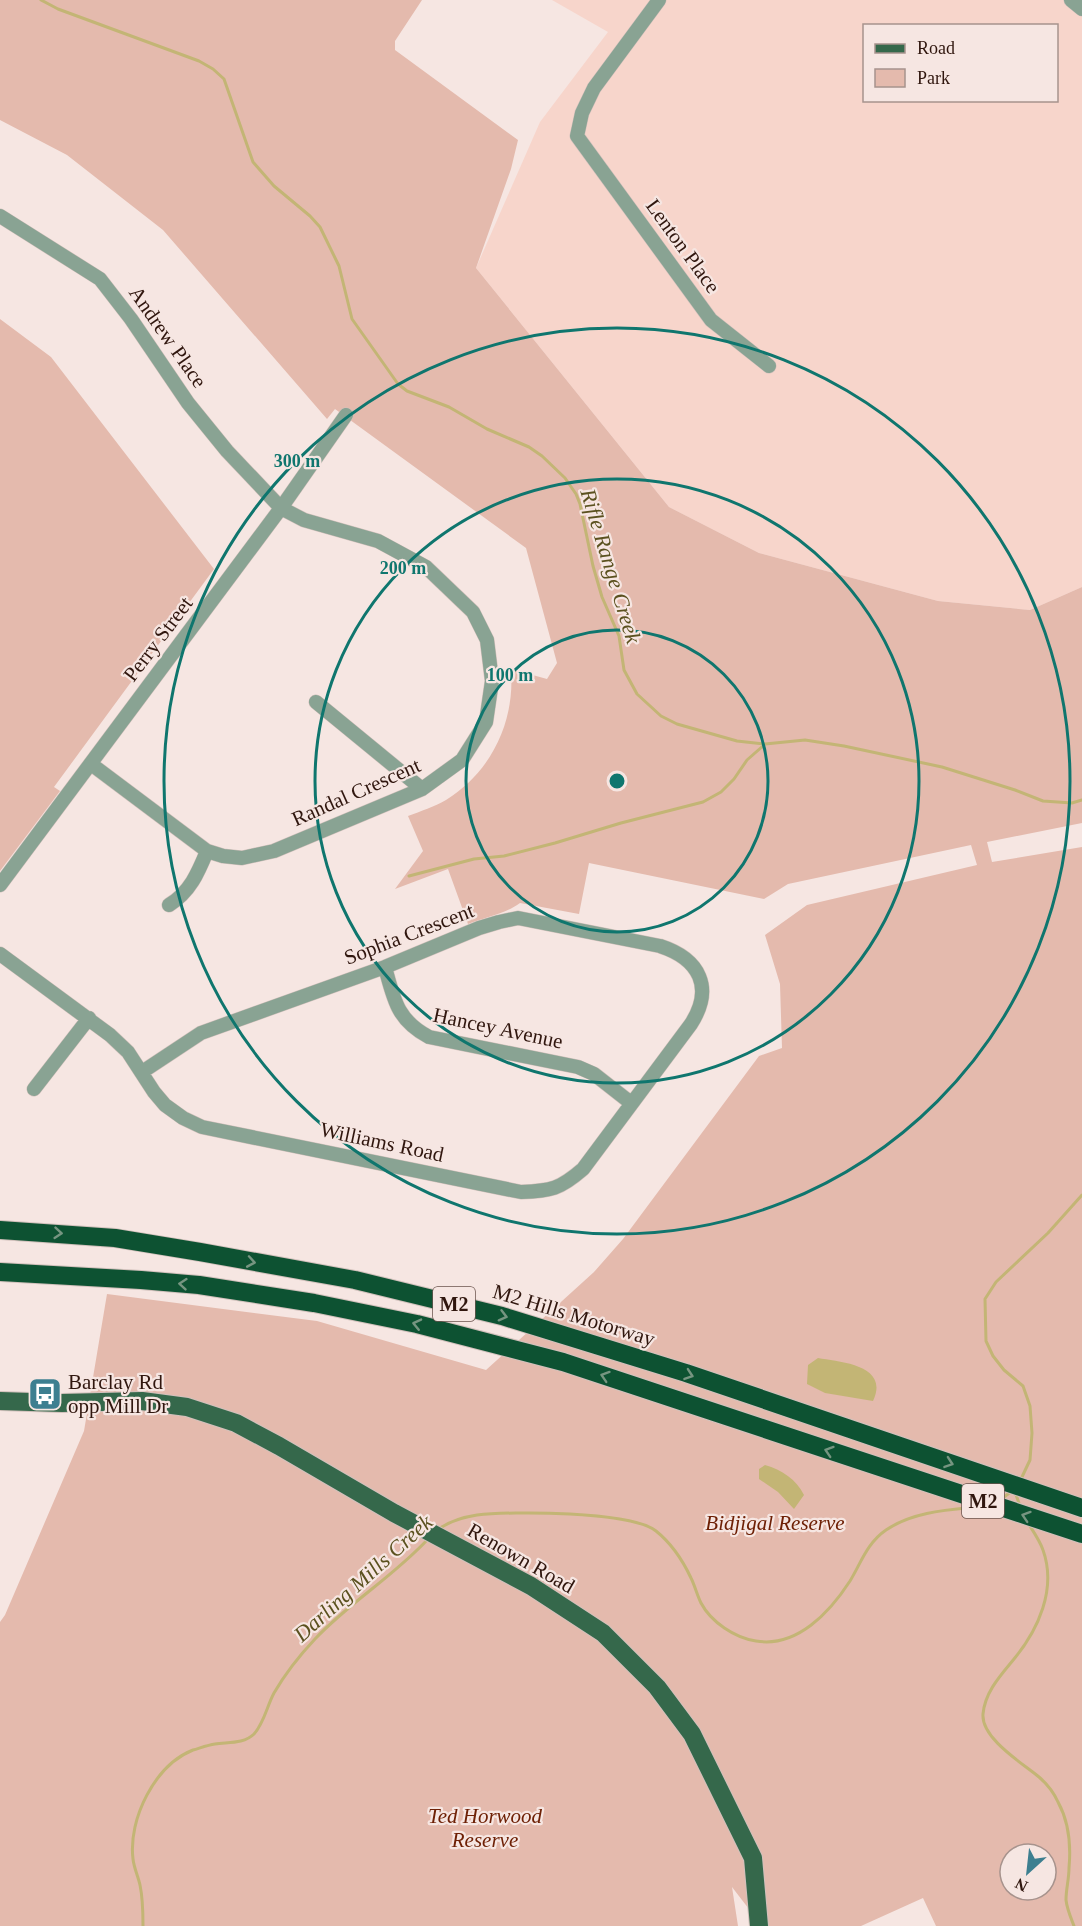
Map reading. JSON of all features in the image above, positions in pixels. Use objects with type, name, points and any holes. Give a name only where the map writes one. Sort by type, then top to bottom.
[{"type":"highway","name":"M2 Hills Motorway","points":[[0,1230],[115,1238],[344,1278],[502,1316],[563,1333],[1082,1508]]},
{"type":"highway","name":"M2","points":[[0,1272],[198,1285],[303,1301],[417,1324],[563,1362],[1082,1534]]},
{"type":"main road","name":"Renown Road","points":[[0,1401],[142,1401],[187,1407],[236,1423],[394,1513],[531,1586],[603,1634],[657,1687],[692,1734],[753,1858],[759,1926]]},
{"type":"street","name":"Lenton Place","points":[[659,0],[594,88],[582,113],[577,136],[711,320],[770,366]]},
{"type":"street","points":[[1071,0],[1082,9]]},
{"type":"street","name":"Andrew Place","points":[[0,216],[100,279],[189,403],[228,451],[280,508]]},
{"type":"street","name":"Perry Street","points":[[0,885],[280,508],[346,415]]},
{"type":"street","name":"Randal Crescent","points":[[91,764],[207,851],[242,858],[274,851],[422,789],[462,760],[486,722],[492,681],[487,640],[473,612],[426,567],[378,541],[304,520],[280,508]]},
{"type":"street","points":[[316,702],[422,789]]},
{"type":"street","points":[[169,905],[185,893],[192,884],[207,851]]},
{"type":"street","name":"Sophia Crescent","points":[[142,1072],[201,1033],[385,967],[479,928],[518,918],[660,946],[688,959],[698,974]]},
{"type":"street","name":"Williams Road","points":[[0,954],[89,1018],[128,1052],[165,1105],[183,1118],[202,1127],[521,1192],[546,1191],[566,1184],[583,1169],[699,1011],[704,994],[698,974]]},
{"type":"street","name":"Hancey Avenue","points":[[385,967],[395,1004],[414,1029],[429,1037],[578,1067],[594,1074],[631,1103]]},
{"type":"street","points":[[34,1089],[89,1018]]},
{"type":"shaded area","points":[[552,0],[1082,0],[1082,587],[1030,610],[938,601],[759,553],[669,507],[476,268],[540,122],[608,32]]},
{"type":"shaded area","points":[[818,1358],[850,1364],[869,1373],[875,1380],[876,1389],[873,1401],[825,1393],[807,1384],[808,1365]]},
{"type":"shaded area","points":[[765,1465],[788,1476],[801,1489],[804,1495],[794,1509],[778,1492],[759,1479],[759,1469]]},
{"type":"green space","name":"Bidjigal Reserve","points":[[0,0],[422,0],[395,41],[395,50],[518,140],[511,169],[476,268],[669,507],[759,553],[938,601],[1030,610],[1082,587],[1082,823],[987,842],[992,862],[1082,847],[1082,1926],[936,1926],[923,1898],[861,1926],[762,1926],[732,1887],[738,1926],[0,1926],[0,1622],[84,1431],[107,1294],[317,1321],[486,1370],[594,1272],[623,1239],[759,1056],[782,1048],[780,984],[765,935],[807,905],[977,865],[971,845],[788,884],[764,899],[589,863],[579,914],[520,903],[502,913],[468,924],[448,869],[395,889],[423,851],[408,816],[446,800],[462,788],[488,760],[497,744],[509,708],[511,669],[547,679],[557,663],[526,548],[335,409],[327,419],[163,230],[67,155],[0,120]]},
{"type":"green space","points":[[0,319],[51,357],[214,569],[54,787],[60,791],[0,871]]},
{"type":"waterway","name":"Rifle Range Creek","points":[[41,0],[58,9],[199,61],[224,79],[253,162],[274,186],[320,227],[339,266],[352,319],[398,384],[407,391],[449,407],[487,429],[529,447],[565,478],[576,494],[602,597],[619,636],[624,670],[637,694],[661,716],[677,724],[737,741],[765,744],[805,740],[844,746],[942,767],[1043,801],[1072,803],[1082,800]]},
{"type":"waterway","points":[[409,876],[474,859],[504,856],[703,802],[721,792],[734,779],[747,760],[764,745]]},
{"type":"waterway","name":"Darling Mills Creek","points":[[1021,1479],[1030,1460],[1032,1433],[1030,1406],[1023,1386],[1004,1370],[993,1356],[986,1341],[985,1299],[996,1282],[1048,1233],[1082,1195]]},
{"type":"waterway","name":"Darling Mills Creek","points":[[1000,1500],[1012,1491]]},
{"type":"waterway","points":[[1015,1492],[1020,1506]]},
{"type":"waterway","name":"Darling Mills Creek","points":[[439,1529],[462,1518],[516,1513],[597,1516],[643,1524],[656,1531],[676,1553],[691,1578],[705,1610],[717,1623],[732,1633],[748,1639],[771,1642],[798,1633],[822,1615],[842,1593],[869,1547],[886,1530],[918,1516],[977,1507]]},
{"type":"waterway","points":[[1028,1523],[1043,1550],[1047,1565],[1048,1579],[1043,1608],[1023,1648],[994,1685],[984,1706],[984,1723],[995,1741],[1044,1782],[1062,1810],[1067,1826],[1070,1860],[1066,1900],[1074,1926]]},
{"type":"waterway","name":"Darling Mills Creek","points":[[143,1926],[142,1895],[134,1862],[133,1843],[140,1811],[156,1781],[179,1757],[193,1750],[212,1744],[241,1741],[254,1734],[278,1686],[309,1645],[428,1539]]},
{"type":"place","name":"Barclay Rd opp Mill Dr","points":[[45,1394]]},
{"type":"park label","name":"Ted Horwood Reserve","points":[[485,1828]]}]
